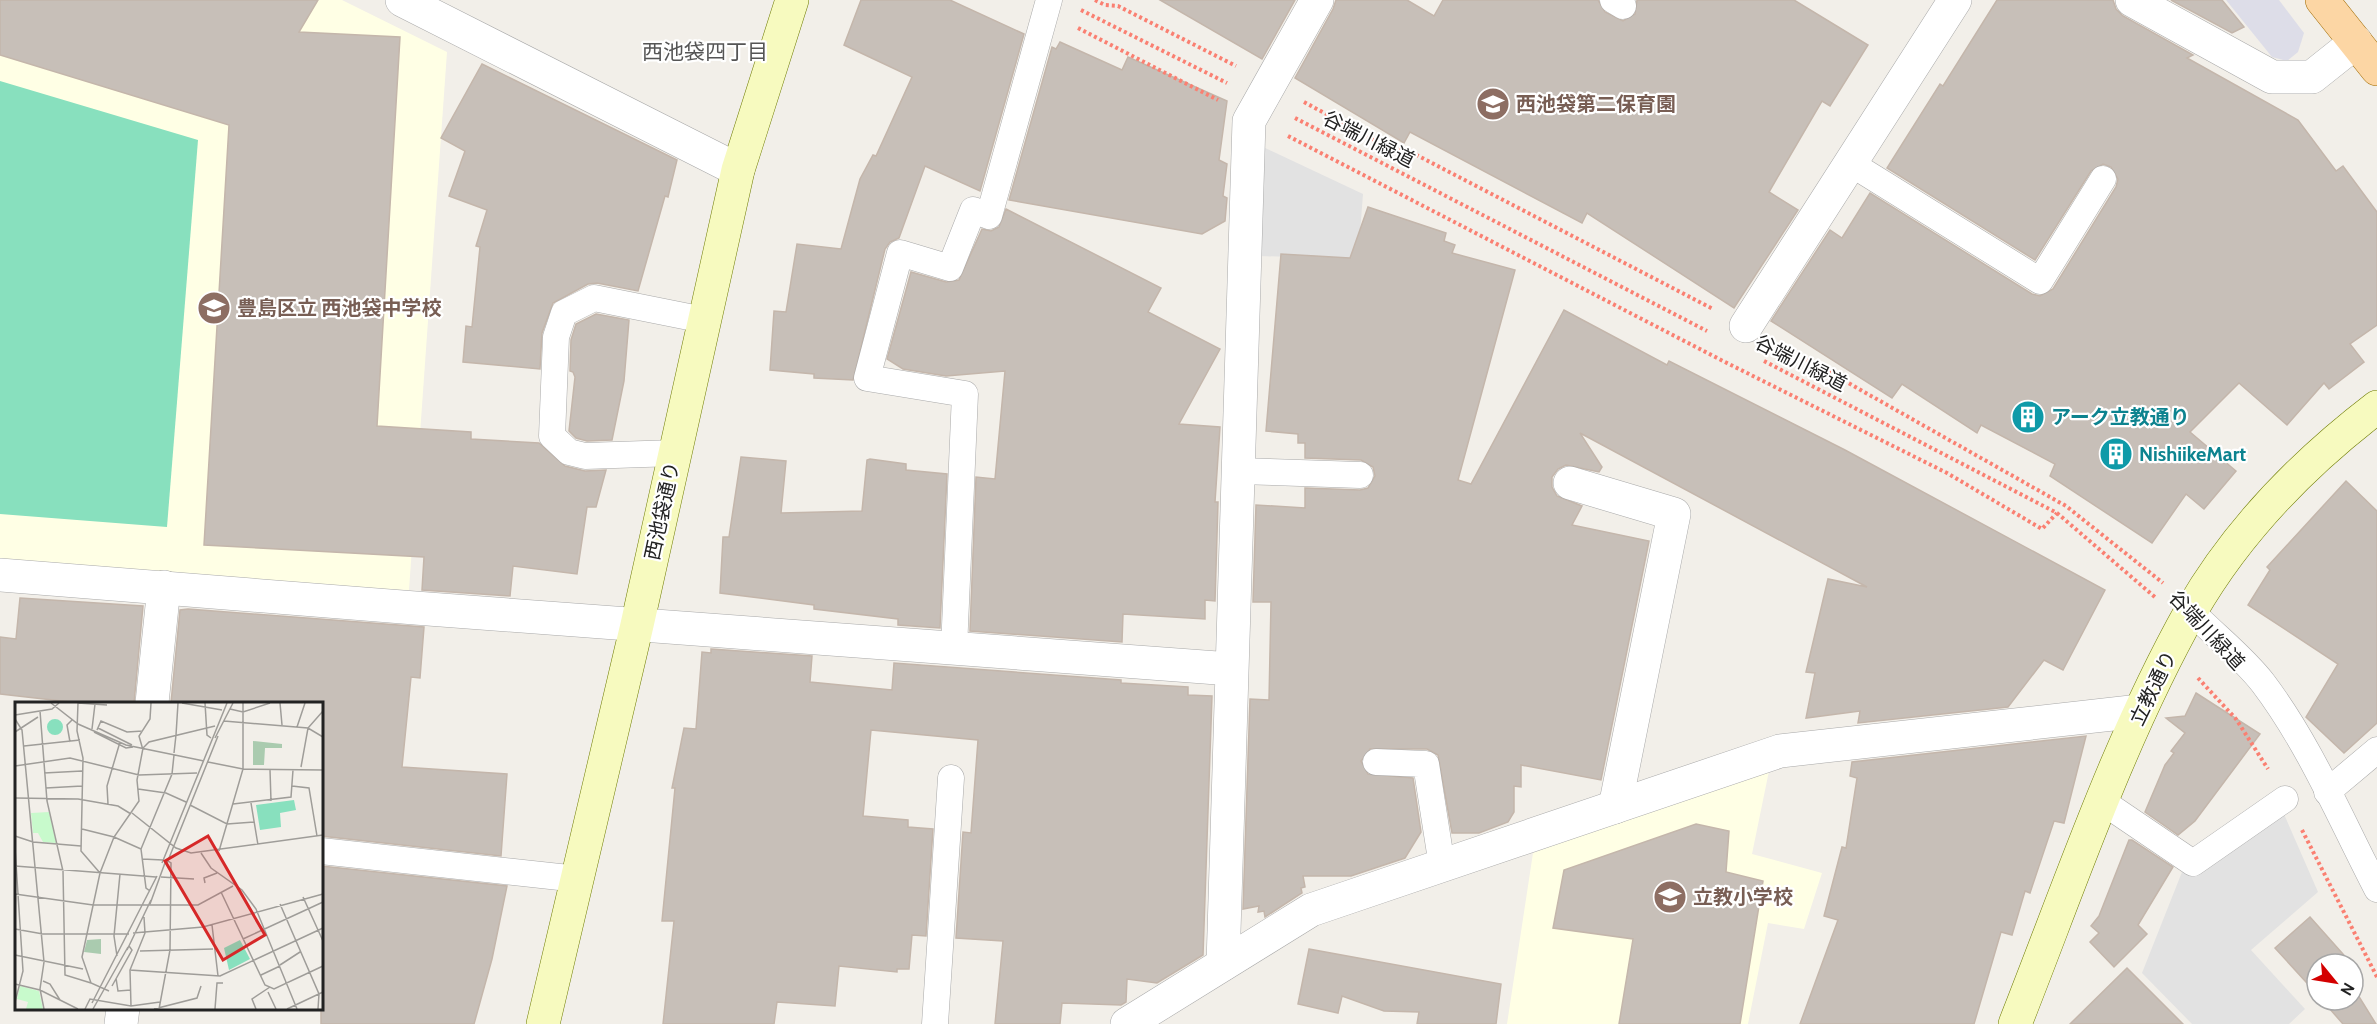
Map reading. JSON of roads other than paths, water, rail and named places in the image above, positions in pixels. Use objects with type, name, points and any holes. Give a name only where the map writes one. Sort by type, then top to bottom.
[{"type":"main road","name":"西池袋通り","points":[[543,1024],[637,625],[738,170],[792,0]]},
{"type":"main road","points":[[2322,0],[2377,69]]},
{"type":"main road","name":"立教通り","points":[[2015,1024],[2140,711],[2188,618],[2248,532],[2295,477],[2334,440],[2377,407]]},
{"type":"street","points":[[402,0],[738,170]]},
{"type":"street","points":[[1223,964],[1249,121],[1317,0]]},
{"type":"street","points":[[1732,331],[1850,163],[1955,0]]},
{"type":"street","points":[[2132,0],[2272,77],[2312,77],[2356,42]]},
{"type":"street","points":[[1570,483],[1674,514],[1615,807]]},
{"type":"street","points":[[0,575],[1232,669]]},
{"type":"street","points":[[152,702],[164,587]]},
{"type":"street","points":[[1127,1024],[1311,910],[1780,751],[2140,711]]},
{"type":"street","points":[[121,1024],[123,1009]]},
{"type":"lane","points":[[954,649],[964,394],[867,378],[900,253],[950,268],[973,210],[989,216],[1055,6]]},
{"type":"lane","points":[[1850,163],[2040,281],[2103,179]]},
{"type":"lane","points":[[675,453],[585,456],[569,452],[552,436],[556,338],[564,314],[594,298],[705,320]]},
{"type":"lane","points":[[1238,471],[1360,475]]},
{"type":"lane","points":[[2188,618],[2262,681],[2303,743],[2377,888]]},
{"type":"lane","points":[[2327,792],[2377,750]]},
{"type":"lane","points":[[1376,762],[1426,764],[1442,866]]},
{"type":"lane","points":[[935,1024],[951,778]]},
{"type":"lane","points":[[2103,802],[2193,863],[2285,799]]},
{"type":"lane","points":[[322,851],[578,879]]},
{"type":"place","name":"西池袋第二保育園","points":[[1493,104]]},
{"type":"place","name":"豊島区立 西池袋中学校","points":[[214,308]]},
{"type":"place","name":"アーク立教通り","points":[[2028,417]]},
{"type":"place","name":"NishiikeMart","points":[[2116,454]]},
{"type":"place","name":"立教小学校","points":[[1670,897]]},
{"type":"district","name":"西池袋四丁目","points":[[705,52]]}]
